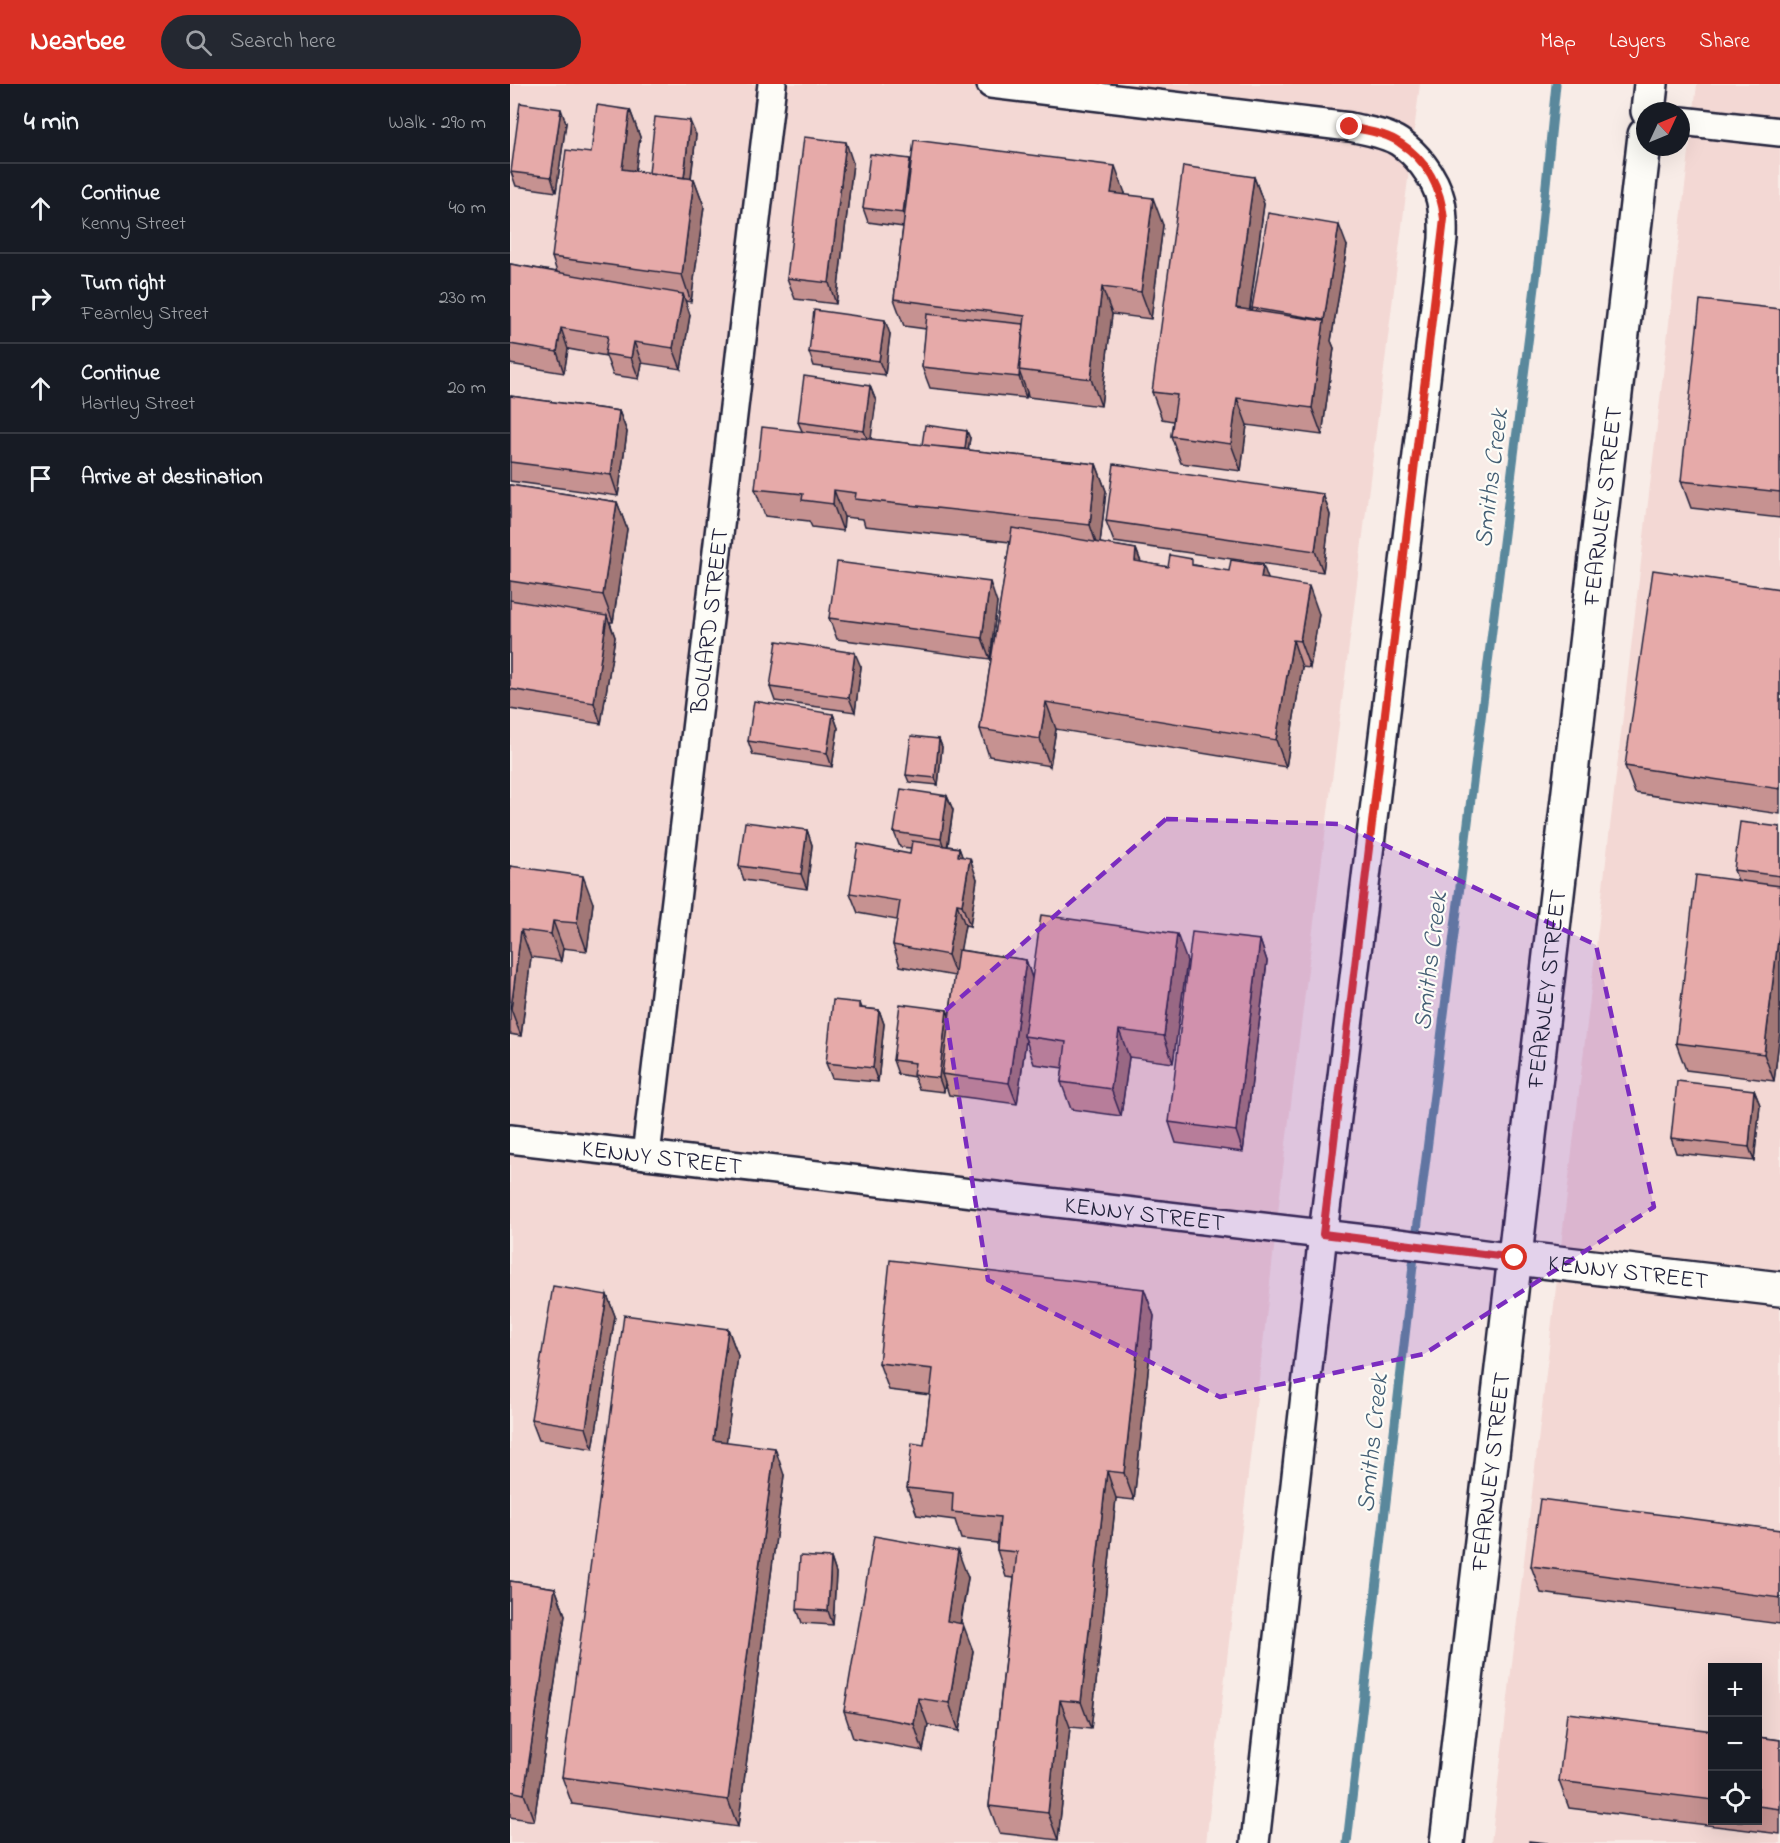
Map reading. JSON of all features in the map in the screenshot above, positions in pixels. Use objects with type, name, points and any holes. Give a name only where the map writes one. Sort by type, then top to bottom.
[{"type":"street","name":"BOLLARD STREET","points":[[646,1155],[772,84]]},
{"type":"street","points":[[991,84],[1350,127],[1378,134],[1400,142],[1417,158],[1434,180],[1442,199],[1443,239],[1323,1234],[1255,1843]]},
{"type":"street","points":[[1649,102],[1651,84]]},
{"type":"street","points":[[1690,122],[1780,132]]},
{"type":"street","name":"FEARNLEY STREET","points":[[1447,1843],[1643,156]]},
{"type":"street","name":"KENNY STREET","points":[[510,1139],[1780,1289]]},
{"type":"highlighted area","points":[[1166,819],[1340,824],[1596,945],[1654,1207],[1424,1354],[1220,1397],[988,1280],[945,1011]]},
{"type":"shaded area","points":[[510,84],[1420,84],[1285,1152],[1206,1843],[510,1843]]},
{"type":"shaded area","points":[[1697,84],[1780,84],[1780,1843],[1491,1843]]},
{"type":"building","points":[[520,103],[561,109],[551,177],[511,172]]},
{"type":"building","points":[[597,105],[630,110],[622,169],[694,179],[682,275],[552,257],[566,150],[591,153]]},
{"type":"building","points":[[655,117],[690,121],[684,178],[649,173]]},
{"type":"building","points":[[804,137],[846,142],[829,283],[787,278]]},
{"type":"building","points":[[914,140],[1115,166],[1111,193],[1153,198],[1141,292],[1102,287],[1091,379],[1019,370],[1025,316],[894,299]]},
{"type":"building","points":[[870,154],[910,159],[903,213],[863,208]]},
{"type":"building","points":[[1183,166],[1254,177],[1236,308],[1324,321],[1312,408],[1237,398],[1231,444],[1171,436],[1177,395],[1152,392]]},
{"type":"building","points":[[1268,213],[1339,225],[1324,320],[1252,308]]},
{"type":"building","points":[[510,264],[683,294],[673,348],[634,342],[631,358],[605,354],[608,336],[561,328],[557,352],[510,344]]},
{"type":"building","points":[[1700,300],[1780,309],[1780,492],[1681,481]]},
{"type":"building","points":[[814,310],[885,320],[879,361],[809,352]]},
{"type":"building","points":[[927,314],[1023,324],[1019,377],[922,367]]},
{"type":"building","points":[[804,376],[870,386],[864,431],[798,422]]},
{"type":"building","points":[[510,396],[619,411],[611,475],[510,462]]},
{"type":"building","points":[[925,425],[967,431],[965,449],[922,445]]},
{"type":"building","points":[[762,427],[1096,464],[1090,525],[855,499],[856,493],[834,490],[833,504],[802,500],[803,494],[755,489]]},
{"type":"building","points":[[1114,464],[1323,494],[1315,551],[1106,521]]},
{"type":"building","points":[[510,485],[617,502],[603,595],[510,581]]},
{"type":"building","points":[[1012,528],[1136,549],[1135,561],[1168,567],[1170,555],[1192,559],[1192,565],[1229,571],[1231,560],[1263,565],[1261,578],[1309,586],[1300,641],[1293,640],[1276,740],[1046,702],[1040,739],[980,729]]},
{"type":"building","points":[[837,562],[990,582],[982,638],[829,618]]},
{"type":"building","points":[[1653,570],[1780,589],[1780,789],[1625,766]]},
{"type":"building","points":[[510,600],[607,616],[594,703],[510,689]]},
{"type":"building","points":[[777,641],[855,653],[849,698],[770,687]]},
{"type":"building","points":[[754,701],[833,714],[827,753],[748,741]]},
{"type":"building","points":[[911,736],[939,739],[935,778],[906,775]]},
{"type":"building","points":[[901,789],[947,796],[941,839],[894,832]]},
{"type":"building","points":[[745,822],[807,830],[801,874],[739,866]]},
{"type":"building","points":[[1740,822],[1780,827],[1780,876],[1734,870]]},
{"type":"building","points":[[912,841],[959,848],[958,856],[970,858],[962,905],[957,904],[948,955],[893,945],[900,901],[850,893],[858,844],[910,854]]},
{"type":"building","points":[[510,866],[583,876],[577,923],[553,921],[551,934],[521,930],[511,1009],[510,1009]]},
{"type":"building","points":[[1696,875],[1780,886],[1780,924],[1764,1054],[1676,1043]]},
{"type":"building","points":[[1041,915],[1177,934],[1164,1036],[1119,1030],[1111,1089],[1061,1082],[1066,1042],[1024,1036]]},
{"type":"building","points":[[1192,932],[1260,940],[1236,1131],[1169,1122]]},
{"type":"building","points":[[958,950],[1026,960],[1009,1083],[942,1074]]},
{"type":"building","points":[[833,1000],[860,1003],[860,1008],[879,1010],[873,1068],[826,1063]]},
{"type":"building","points":[[900,1004],[947,1010],[939,1078],[913,1075],[915,1063],[893,1060]]},
{"type":"building","points":[[1677,1081],[1754,1090],[1749,1147],[1671,1138]]},
{"type":"building","points":[[890,1260],[1144,1289],[1124,1473],[1107,1471],[1081,1702],[1060,1700],[1048,1813],[989,1806],[1017,1552],[997,1550],[1000,1517],[952,1512],[953,1493],[907,1488],[912,1443],[924,1445],[933,1369],[879,1363]]},
{"type":"building","points":[[553,1286],[607,1295],[586,1428],[531,1419]]},
{"type":"building","points":[[624,1315],[728,1329],[713,1440],[775,1448],[728,1800],[562,1777]]},
{"type":"building","points":[[1540,1499],[1780,1530],[1780,1598],[1531,1566]]},
{"type":"building","points":[[874,1536],[958,1551],[947,1621],[963,1624],[949,1703],[918,1698],[914,1724],[844,1711]]},
{"type":"building","points":[[800,1556],[831,1558],[828,1611],[797,1609]]},
{"type":"building","points":[[510,1581],[555,1588],[524,1794],[510,1791]]},
{"type":"building","points":[[1567,1713],[1708,1730],[1708,1799],[1559,1781]]},
{"type":"building","points":[[1762,1738],[1780,1740],[1780,1809],[1762,1807]]},
{"type":"waterway","name":"Smiths Creek","points":[[1347,1843],[1418,1222],[1539,255],[1556,84]]},
{"type":"route","points":[[1350,127],[1400,142],[1417,158],[1434,180],[1442,199],[1444,219],[1323,1234],[1515,1258]]}]
